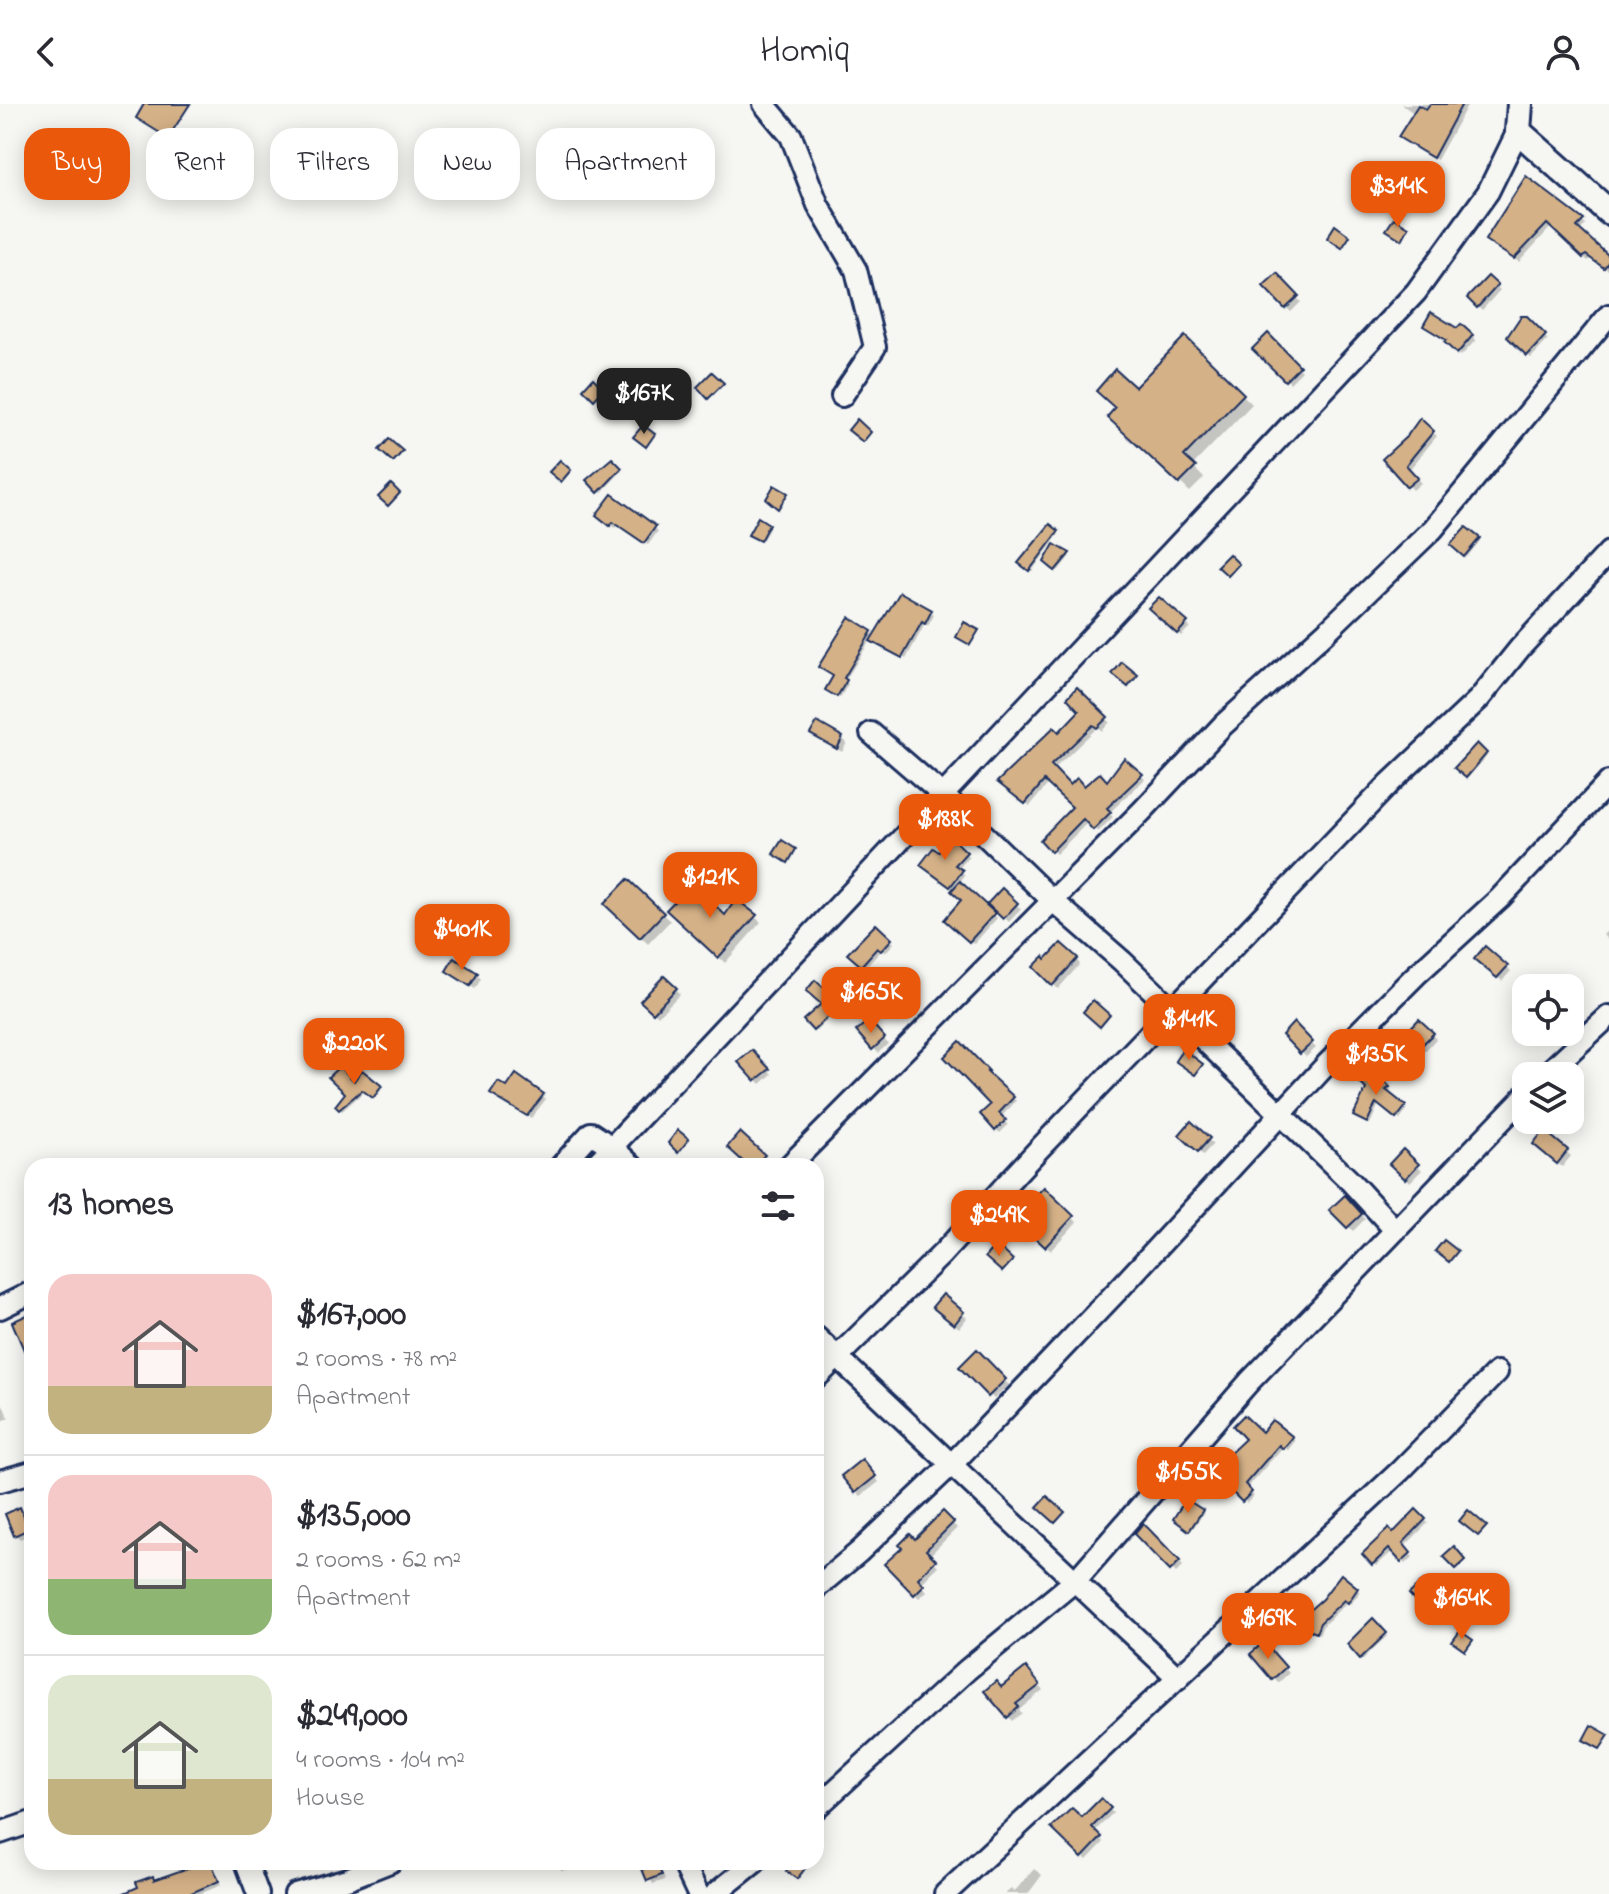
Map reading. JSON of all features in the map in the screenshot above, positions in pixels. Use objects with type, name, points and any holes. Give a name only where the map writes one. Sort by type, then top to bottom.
[{"type":"street","points":[[764,104],[791,136],[818,205],[856,270],[875,347],[842,396]]},
{"type":"street","points":[[602,1158],[1416,292],[1488,192],[1518,131],[1520,104]]},
{"type":"street","points":[[1518,131],[1609,212]]},
{"type":"street","points":[[797,1158],[1223,725],[1433,529],[1609,315]]},
{"type":"street","points":[[824,1370],[942,1254],[1171,1009],[1390,783],[1479,699],[1520,648],[1609,552]]},
{"type":"street","points":[[871,733],[944,796],[1052,900],[1122,961],[1281,1112],[1395,1230]]},
{"type":"street","points":[[824,1581],[952,1464],[1120,1288],[1281,1112],[1416,975],[1500,898],[1609,782]]},
{"type":"street","points":[[1559,1062],[1609,1016]]},
{"type":"street","points":[[824,1801],[967,1670],[1076,1580],[1249,1382],[1512,1109]]},
{"type":"street","points":[[568,1158],[591,1133],[624,1158]]},
{"type":"street","points":[[0,1308],[24,1296]]},
{"type":"street","points":[[824,1345],[1178,1678]]},
{"type":"street","points":[[945,1894],[1400,1471],[1497,1372]]},
{"type":"street","points":[[0,1481],[24,1474]]},
{"type":"street","points":[[0,1833],[24,1825]]},
{"type":"street","points":[[249,1870],[258,1894]]},
{"type":"street","points":[[295,1894],[370,1870]]},
{"type":"street","points":[[687,1870],[698,1894]]},
{"type":"street","points":[[715,1894],[745,1870]]},
{"type":"building","points":[[144,104],[190,104],[174,128],[152,128],[136,118]]},
{"type":"building","points":[[1430,104],[1462,104],[1433,158],[1398,137],[1418,105],[1426,109]]},
{"type":"building","points":[[1526,176],[1584,220],[1577,227],[1609,256],[1604,268],[1586,255],[1583,258],[1547,224],[1514,259],[1485,240]]},
{"type":"building","points":[[1394,218],[1409,227],[1402,240],[1386,230]]},
{"type":"building","points":[[1335,225],[1350,236],[1342,248],[1327,238]]},
{"type":"building","points":[[1277,273],[1299,296],[1285,309],[1263,286]]},
{"type":"building","points":[[1488,276],[1498,285],[1477,308],[1467,298]]},
{"type":"building","points":[[1431,312],[1457,328],[1461,324],[1473,335],[1457,354],[1444,342],[1446,340],[1423,326]]},
{"type":"building","points":[[1521,316],[1527,316],[1546,335],[1527,356],[1507,337]]},
{"type":"building","points":[[1268,333],[1300,366],[1285,381],[1252,349]]},
{"type":"building","points":[[1185,336],[1244,394],[1184,456],[1196,467],[1179,484],[1107,417],[1115,408],[1096,391],[1115,369],[1135,387]]},
{"type":"building","points":[[712,372],[724,383],[708,399],[697,387]]},
{"type":"building","points":[[593,378],[604,389],[594,400],[583,389]]},
{"type":"building","points":[[1420,418],[1434,431],[1406,465],[1418,478],[1407,487],[1382,459],[1407,436]]},
{"type":"building","points":[[857,419],[871,432],[863,442],[848,430]]},
{"type":"building","points":[[643,425],[655,434],[646,447],[633,437]]},
{"type":"building","points":[[389,439],[403,451],[393,462],[379,450]]},
{"type":"building","points":[[612,458],[622,468],[598,493],[586,480]]},
{"type":"building","points":[[560,460],[571,470],[561,482],[549,472]]},
{"type":"building","points":[[391,484],[400,493],[388,506],[378,497]]},
{"type":"building","points":[[774,485],[788,493],[778,509],[766,499]]},
{"type":"building","points":[[612,494],[656,526],[644,543],[613,522],[610,526],[596,515]]},
{"type":"building","points":[[758,517],[769,524],[760,541],[748,535]]},
{"type":"building","points":[[1050,524],[1059,531],[1029,571],[1018,563]]},
{"type":"building","points":[[1466,527],[1480,538],[1464,557],[1450,545]]},
{"type":"building","points":[[1054,544],[1070,553],[1055,571],[1044,562]]},
{"type":"building","points":[[1229,554],[1239,564],[1228,576],[1217,566]]},
{"type":"building","points":[[900,592],[932,610],[902,658],[870,641]]},
{"type":"building","points":[[1159,597],[1188,622],[1177,634],[1148,608]]},
{"type":"building","points":[[849,617],[872,631],[844,678],[847,680],[837,697],[825,690],[833,676],[818,667]]},
{"type":"building","points":[[964,622],[979,630],[970,645],[956,637]]},
{"type":"building","points":[[1122,662],[1138,675],[1128,687],[1112,674]]},
{"type":"building","points":[[1077,687],[1108,717],[1097,728],[1093,725],[1051,765],[1070,785],[1077,778],[1084,786],[1100,773],[1107,781],[1124,758],[1143,774],[1107,808],[1111,812],[1093,830],[1083,819],[1051,852],[1040,840],[1072,807],[1044,781],[1025,804],[997,782],[1054,727],[1059,732],[1079,711],[1067,698]]},
{"type":"building","points":[[817,722],[843,737],[837,749],[810,734]]},
{"type":"building","points":[[1477,743],[1487,753],[1466,778],[1454,768]]},
{"type":"building","points":[[952,838],[967,852],[955,865],[963,870],[950,887],[920,865],[933,848],[939,852]]},
{"type":"building","points":[[782,840],[796,849],[788,863],[773,854]]},
{"type":"building","points":[[628,879],[664,913],[640,938],[604,904]]},
{"type":"building","points":[[960,881],[995,913],[969,942],[944,920],[961,900],[951,891]]},
{"type":"building","points":[[692,883],[725,915],[736,899],[757,915],[718,958],[666,910]]},
{"type":"building","points":[[1002,888],[1018,903],[1003,919],[987,904]]},
{"type":"building","points":[[876,924],[892,939],[881,951],[877,948],[861,966],[847,954]]},
{"type":"building","points":[[1061,943],[1078,958],[1052,986],[1033,967]]},
{"type":"building","points":[[1485,946],[1508,966],[1497,978],[1474,959]]},
{"type":"building","points":[[454,958],[478,973],[470,986],[446,971]]},
{"type":"building","points":[[840,969],[859,988],[837,1012],[833,1012],[813,1031],[803,1020],[821,1004],[806,991],[815,980],[823,987]]},
{"type":"building","points":[[664,976],[677,988],[653,1013],[640,1001]]},
{"type":"building","points":[[1093,1000],[1110,1015],[1100,1027],[1083,1012]]},
{"type":"building","points":[[1419,1019],[1434,1033],[1416,1051],[1402,1037]]},
{"type":"building","points":[[869,1020],[885,1038],[872,1050],[856,1031]]},
{"type":"building","points":[[1294,1022],[1313,1042],[1300,1054],[1282,1035]]},
{"type":"building","points":[[960,1041],[1014,1097],[999,1113],[1006,1120],[995,1131],[980,1114],[990,1105],[944,1057]]},
{"type":"building","points":[[1183,1049],[1203,1064],[1195,1075],[1175,1061]]},
{"type":"building","points":[[752,1050],[770,1069],[755,1081],[738,1062]]},
{"type":"building","points":[[340,1066],[354,1081],[362,1070],[382,1086],[373,1098],[362,1090],[339,1110],[335,1106],[345,1093],[328,1077]]},
{"type":"building","points":[[1371,1067],[1390,1087],[1386,1090],[1406,1106],[1396,1119],[1376,1103],[1367,1123],[1353,1116],[1366,1089],[1357,1080]]},
{"type":"building","points":[[516,1074],[544,1094],[527,1116],[490,1094],[498,1082],[507,1087]]},
{"type":"building","points":[[1191,1121],[1210,1138],[1198,1152],[1179,1135]]},
{"type":"building","points":[[678,1130],[689,1139],[678,1153],[668,1143]]},
{"type":"building","points":[[740,1132],[765,1155],[762,1158],[739,1158],[727,1147]]},
{"type":"building","points":[[1541,1134],[1549,1134],[1568,1150],[1557,1164],[1533,1144]]},
{"type":"building","points":[[1403,1149],[1419,1164],[1405,1179],[1389,1164]]},
{"type":"building","points":[[1044,1187],[1074,1216],[1045,1247],[1014,1218]]},
{"type":"building","points":[[1345,1195],[1362,1214],[1347,1228],[1329,1210]]},
{"type":"building","points":[[1444,1240],[1458,1251],[1449,1262],[1435,1251]]},
{"type":"building","points":[[996,1244],[1013,1260],[1002,1272],[985,1257]]},
{"type":"building","points":[[943,1294],[964,1312],[954,1325],[932,1307]]},
{"type":"building","points":[[24,1316],[24,1350],[12,1322]]},
{"type":"building","points":[[977,1349],[1006,1379],[988,1397],[959,1367]]},
{"type":"building","points":[[1244,1415],[1262,1432],[1272,1420],[1293,1437],[1283,1449],[1279,1445],[1245,1484],[1252,1492],[1242,1502],[1211,1471],[1245,1439],[1233,1426]]},
{"type":"building","points":[[862,1459],[876,1476],[855,1493],[841,1476]]},
{"type":"building","points":[[1047,1496],[1065,1512],[1055,1523],[1037,1507]]},
{"type":"building","points":[[1186,1499],[1203,1510],[1189,1531],[1173,1519]]},
{"type":"building","points":[[20,1507],[24,1531],[14,1536],[5,1514]]},
{"type":"building","points":[[1416,1509],[1426,1519],[1403,1543],[1411,1553],[1401,1562],[1389,1549],[1372,1565],[1362,1554],[1389,1528],[1393,1533]]},
{"type":"building","points":[[1468,1510],[1487,1526],[1478,1536],[1459,1521]]},
{"type":"building","points":[[943,1511],[954,1522],[926,1550],[936,1560],[918,1578],[924,1585],[914,1595],[884,1564],[902,1548],[899,1545],[910,1534],[915,1539]]},
{"type":"building","points":[[1143,1523],[1180,1561],[1170,1571],[1134,1534]]},
{"type":"building","points":[[1454,1546],[1466,1560],[1456,1569],[1443,1556]]},
{"type":"building","points":[[1341,1574],[1358,1588],[1348,1603],[1344,1600],[1320,1623],[1316,1633],[1300,1626],[1306,1613],[1322,1599]]},
{"type":"building","points":[[1424,1580],[1434,1591],[1419,1605],[1409,1594]]},
{"type":"building","points":[[1373,1618],[1387,1633],[1360,1659],[1347,1644]]},
{"type":"building","points":[[1460,1631],[1473,1640],[1465,1651],[1452,1642]]},
{"type":"building","points":[[1264,1642],[1286,1667],[1272,1680],[1250,1654]]},
{"type":"building","points":[[1026,1667],[1040,1685],[1016,1704],[1019,1707],[1007,1718],[984,1691],[996,1681],[1001,1687]]},
{"type":"building","points":[[1591,1725],[1609,1735],[1600,1749],[1583,1740]]},
{"type":"building","points":[[1101,1798],[1111,1808],[1092,1827],[1102,1837],[1082,1858],[1051,1828],[1072,1808],[1082,1817]]},
{"type":"building","points":[[182,1870],[214,1870],[219,1881],[189,1894],[122,1894],[138,1887],[136,1882],[153,1876],[154,1880]]},
{"type":"building","points":[[642,1870],[660,1870],[662,1875],[647,1881]]},
{"type":"building","points":[[787,1870],[804,1870],[797,1879]]}]
